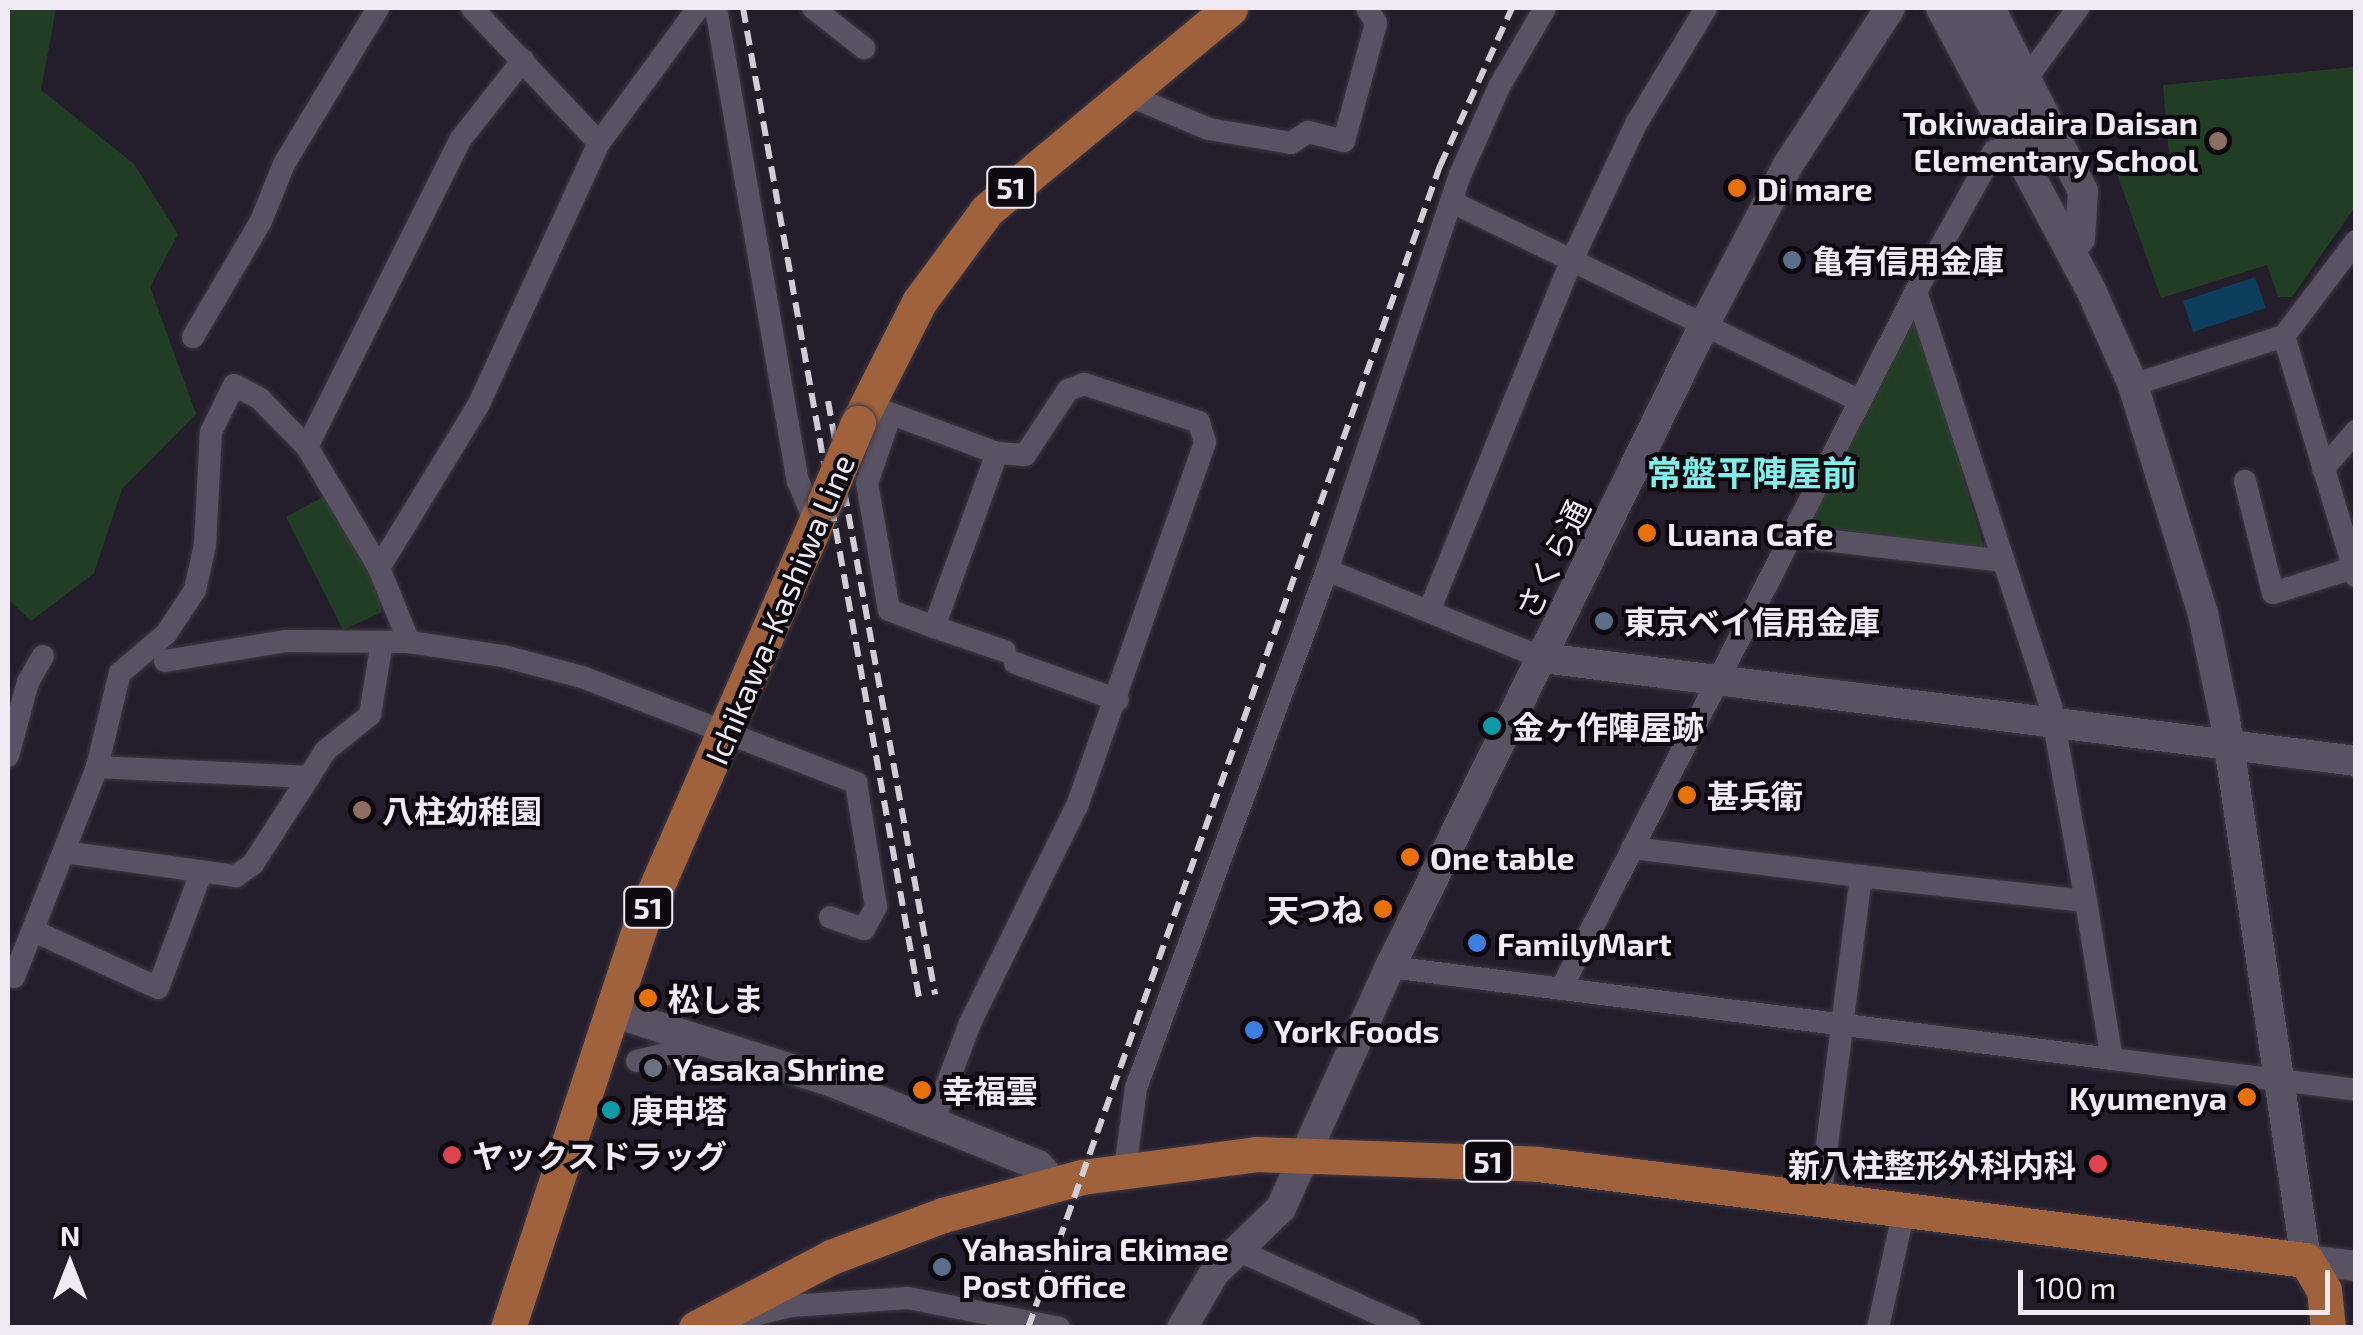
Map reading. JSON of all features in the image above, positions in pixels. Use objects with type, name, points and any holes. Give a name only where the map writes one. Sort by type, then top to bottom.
[{"type":"main road","name":"Ichikawa-Kashiwa Line","points":[[508,1328],[615,1013],[642,920],[821,513],[871,414],[919,302],[962,240],[1020,179],[1230,8]]},
{"type":"main road","name":"51","points":[[696,1328],[881,1236],[1054,1184],[1125,1169],[1304,1156],[1538,1164],[2306,1260]]},
{"type":"main road","points":[[2304,1328],[2299,1288],[2306,1260]]},
{"type":"main road","points":[[2306,1260],[2324,1290],[2328,1328]]},
{"type":"street","points":[[193,337],[261,220],[284,164],[378,8]]},
{"type":"street","points":[[472,8],[599,143]]},
{"type":"street","points":[[378,568],[478,406],[599,143],[698,8]]},
{"type":"street","points":[[716,8],[798,481],[821,513]]},
{"type":"street","points":[[813,8],[864,48]]},
{"type":"street","points":[[1125,94],[1209,129],[1291,144],[1308,132],[1344,141],[1376,23],[1366,8]]},
{"type":"street","points":[[1125,1169],[1136,1088],[1326,570],[1452,202],[1499,87],[1546,8]]},
{"type":"street","points":[[1430,610],[1572,260],[1636,124],[1706,8]]},
{"type":"street","name":"さくら通","points":[[1182,1328],[1214,1273],[1281,1208],[1390,967],[1704,325],[1788,165],[1890,8]]},
{"type":"street","points":[[1918,8],[2040,240],[2091,290]]},
{"type":"street","points":[[1941,8],[2091,290],[2133,385],[2203,614],[2229,745],[2306,1260],[2356,1266]]},
{"type":"street","points":[[1966,8],[2080,239],[2091,290]]},
{"type":"street","points":[[1990,8],[2083,191],[2080,239]]},
{"type":"street","points":[[2027,78],[2078,8]]},
{"type":"street","points":[[307,448],[460,140],[522,60]]},
{"type":"street","points":[[1561,989],[1858,400],[1994,152]]},
{"type":"street","points":[[1452,202],[1858,400]]},
{"type":"street","points":[[2133,385],[2284,336],[2356,241]]},
{"type":"street","points":[[1916,291],[2055,725],[2112,1060]]},
{"type":"street","points":[[2245,480],[2272,593],[2354,572],[2284,336]]},
{"type":"street","points":[[933,1122],[970,1023],[1053,866],[1118,700],[1204,430],[1199,422],[1084,384],[1068,390],[1026,455],[997,453],[871,414],[867,483],[889,610],[1118,700]]},
{"type":"street","points":[[14,976],[66,852],[96,766],[120,673],[166,634],[195,590],[219,404],[234,385],[241,387],[307,448],[378,568],[409,642]]},
{"type":"street","points":[[2324,469],[2356,431]]},
{"type":"street","points":[[934,627],[997,453]]},
{"type":"street","points":[[1792,536],[2004,562]]},
{"type":"street","points":[[1326,570],[1543,658],[2356,762]]},
{"type":"street","points":[[165,661],[286,640],[409,642],[504,656],[582,677],[856,784],[876,907],[864,929],[830,917]]},
{"type":"street","points":[[66,852],[236,876],[253,864],[325,751],[370,715],[382,642]]},
{"type":"street","points":[[8,756],[12,718],[44,656]]},
{"type":"street","points":[[96,766],[309,777]]},
{"type":"street","points":[[1632,848],[2086,901]]},
{"type":"street","points":[[34,931],[158,988],[201,873]]},
{"type":"street","points":[[1820,1199],[1860,876]]},
{"type":"street","points":[[1390,967],[2356,1090]]},
{"type":"street","points":[[615,1013],[705,1038],[933,1122],[1038,1166],[1054,1184]]},
{"type":"street","points":[[636,1061],[692,1048],[705,1038]]},
{"type":"street","points":[[1878,1328],[1904,1210]]},
{"type":"street","points":[[1237,1250],[1410,1328]]},
{"type":"street","points":[[714,1328],[791,1317],[868,1298],[960,1316],[1059,1328]]},
{"type":"green space","points":[[8,8],[56,8],[41,90],[134,164],[178,234],[150,287],[196,414],[122,489],[94,573],[31,621],[8,599]]},
{"type":"green space","points":[[2355,67],[2355,207],[2292,297],[2278,297],[2267,265],[2161,298],[2117,174],[2170,166],[2163,85]]},
{"type":"green space","points":[[1910,324],[1920,330],[1985,551],[1809,525]]},
{"type":"green space","points":[[330,493],[377,583],[382,612],[343,630],[286,517]]},
{"type":"water","points":[[2255,277],[2266,308],[2193,332],[2183,301]]},
{"type":"railway","points":[[743,8],[919,997]]},
{"type":"railway","points":[[1028,1328],[1440,166],[1512,8]]},
{"type":"railway","points":[[828,401],[935,994]]},
{"type":"place","name":"Tokiwadaira Daisan Elementary School","points":[[2218,141]]},
{"type":"place","name":"Di mare","points":[[1737,188]]},
{"type":"place","name":"亀有信用金庫","points":[[1792,260]]},
{"type":"place","name":"Luana Cafe","points":[[1647,533]]},
{"type":"place","name":"東京ベイ信用金庫","points":[[1604,621]]},
{"type":"place","name":"金ヶ作陣屋跡","points":[[1492,726]]},
{"type":"place","name":"甚兵衛","points":[[1687,795]]},
{"type":"place","name":"八柱幼稚園","points":[[362,810]]},
{"type":"place","name":"One table","points":[[1410,857]]},
{"type":"place","name":"天つね","points":[[1383,909]]},
{"type":"place","name":"FamilyMart","points":[[1477,943]]},
{"type":"place","name":"松しま","points":[[648,998]]},
{"type":"place","name":"York Foods","points":[[1254,1030]]},
{"type":"place","name":"Yasaka Shrine","points":[[653,1068]]},
{"type":"place","name":"幸福雲","points":[[922,1090]]},
{"type":"place","name":"Kyumenya","points":[[2247,1097]]},
{"type":"place","name":"庚申塔","points":[[611,1110]]},
{"type":"place","name":"ヤックスドラッグ","points":[[452,1155]]},
{"type":"place","name":"新八柱整形外科内科","points":[[2098,1164]]},
{"type":"place","name":"Yahashira Ekimae Post Office","points":[[942,1267]]},
{"type":"district","name":"常盤平陣屋前","points":[[1752,472]]}]
